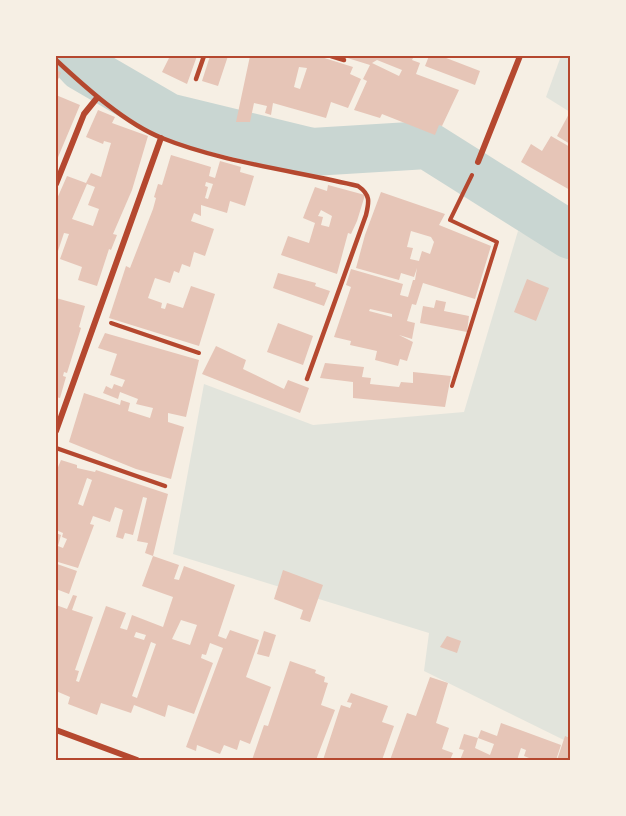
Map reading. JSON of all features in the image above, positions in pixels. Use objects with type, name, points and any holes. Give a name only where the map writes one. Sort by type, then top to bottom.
[{"type":"street","points":[[478,162],[520,56]]},
{"type":"street","points":[[56,184],[84,114],[97,98]]},
{"type":"street","points":[[56,431],[59,413],[161,138]]},
{"type":"street","points":[[56,730],[137,760]]},
{"type":"lane","points":[[196,79],[204,56]]},
{"type":"lane","points":[[331,56],[344,60]]},
{"type":"lane","points":[[56,60],[97,98],[161,138],[228,157],[358,186],[366,191],[369,200],[366,215],[307,379]]},
{"type":"lane","points":[[56,448],[165,486]]},
{"type":"path","points":[[452,386],[496,242],[450,220],[465,191]]},
{"type":"path","points":[[96,318],[199,352]]},
{"type":"shaded area","points":[[561,56],[570,56],[570,112],[546,97]]},
{"type":"shaded area","points":[[518,231],[563,251],[570,251],[570,743],[424,671],[429,633],[173,554],[204,384],[313,425],[464,412]]},
{"type":"building","points":[[164,56],[197,56],[187,84],[162,72],[169,58]]},
{"type":"building","points":[[210,56],[228,56],[218,86],[202,81]]},
{"type":"building","points":[[250,56],[318,56],[353,67],[350,74],[361,79],[348,108],[331,102],[326,118],[273,103],[271,115],[265,113],[267,106],[254,103],[250,122],[236,122]],"holes":[[[299,67],[307,68],[300,89],[294,87]]]},
{"type":"building","points":[[341,56],[414,56],[412,60],[420,63],[416,74],[459,90],[442,126],[439,125],[435,135],[382,114],[380,118],[354,110],[367,81],[363,79],[370,65]],"holes":[[[377,60],[402,70],[399,76],[372,63]]]},
{"type":"building","points":[[429,56],[441,56],[480,71],[475,85],[425,66]]},
{"type":"building","points":[[56,69],[61,73],[56,84]]},
{"type":"building","points":[[56,95],[80,105],[56,162],[57,108]]},
{"type":"building","points":[[98,110],[115,117],[112,123],[148,136],[132,190],[113,234],[117,235],[111,250],[109,249],[97,286],[78,280],[82,267],[60,259],[69,234],[64,233],[56,257],[56,201],[67,176],[86,183],[91,173],[101,177],[111,143],[104,141],[103,144],[86,137]],"holes":[[[87,184],[95,187],[88,205],[99,209],[93,226],[72,219]]]},
{"type":"building","points":[[570,112],[570,144],[557,136]]},
{"type":"building","points":[[551,136],[570,147],[570,190],[521,162],[531,144],[542,151]]},
{"type":"building","points":[[171,155],[211,167],[209,176],[215,178],[220,161],[241,167],[240,172],[254,176],[245,206],[230,201],[227,213],[201,205],[201,216],[194,213],[191,221],[214,229],[205,256],[194,252],[190,267],[182,264],[179,273],[174,271],[170,283],[155,278],[148,298],[162,303],[161,308],[165,309],[167,303],[183,308],[191,286],[215,294],[199,346],[109,318],[126,266],[130,268],[153,209],[158,184],[162,185]],"holes":[[[206,182],[213,184],[208,199],[205,198],[208,187],[205,186]]]},
{"type":"building","points":[[328,185],[365,195],[357,221],[351,234],[348,233],[337,274],[281,255],[288,236],[309,243],[315,223],[303,218],[315,187],[327,191]],"holes":[[[321,210],[332,216],[329,227],[321,225],[323,217],[318,216]]]},
{"type":"building","points":[[381,192],[445,214],[439,225],[491,246],[475,299],[423,283],[416,305],[412,304],[407,321],[415,323],[412,339],[399,335],[413,342],[407,361],[400,359],[398,366],[375,360],[377,351],[350,345],[351,341],[334,337],[351,287],[346,285],[351,269],[403,284],[400,295],[408,297],[413,280],[415,280],[417,268],[414,277],[401,273],[399,280],[356,268]],"holes":[[[411,231],[431,237],[434,242],[430,254],[422,251],[419,261],[410,259],[413,248],[407,247]],[[370,309],[392,314],[392,317],[369,311]]]},
{"type":"building","points":[[278,273],[316,283],[315,286],[330,291],[324,306],[273,288]]},
{"type":"building","points":[[527,279],[549,288],[536,321],[514,312]]},
{"type":"building","points":[[56,298],[85,306],[79,327],[81,328],[67,373],[64,372],[63,376],[66,377],[60,398],[56,397]]},
{"type":"building","points":[[436,300],[446,302],[444,311],[469,316],[467,332],[420,323],[423,306],[434,308]]},
{"type":"building","points":[[278,323],[313,336],[303,365],[267,352]]},
{"type":"building","points":[[105,333],[199,360],[186,417],[168,413],[168,422],[184,427],[171,479],[136,469],[69,442],[84,393],[120,405],[121,400],[130,403],[128,411],[150,418],[153,408],[136,404],[138,399],[120,392],[118,399],[103,393],[106,386],[112,389],[114,384],[122,387],[125,380],[110,375],[117,354],[98,348]]},
{"type":"building","points":[[216,346],[246,360],[243,369],[284,389],[288,380],[309,388],[300,413],[202,374]]},
{"type":"building","points":[[325,363],[364,367],[362,377],[371,378],[370,384],[399,387],[401,382],[413,383],[413,372],[451,376],[445,407],[353,398],[353,382],[320,378]]},
{"type":"building","points":[[61,460],[77,465],[77,468],[95,472],[96,470],[168,494],[153,556],[145,553],[148,543],[137,541],[147,498],[143,497],[133,535],[125,533],[123,539],[116,537],[123,510],[115,507],[110,522],[93,516],[90,524],[94,525],[78,568],[58,562],[57,564],[77,571],[69,594],[56,589],[56,533],[61,535],[58,546],[63,548],[67,539],[62,537],[63,533],[56,530],[56,472]],"holes":[[[87,478],[92,480],[83,506],[78,504]]]},
{"type":"building","points":[[153,556],[179,565],[174,579],[179,580],[184,566],[235,585],[218,636],[226,639],[230,630],[259,640],[246,677],[271,687],[250,744],[240,740],[237,750],[224,745],[220,754],[197,745],[196,751],[186,747],[223,648],[210,643],[206,655],[202,654],[201,658],[213,663],[194,714],[168,705],[165,717],[134,705],[131,713],[101,703],[97,715],[68,704],[70,697],[56,691],[56,605],[67,609],[73,595],[77,596],[72,610],[93,617],[75,670],[79,671],[76,681],[79,682],[106,606],[126,613],[120,628],[127,630],[132,615],[163,627],[173,597],[142,586]],"holes":[[[181,620],[197,625],[190,645],[172,639]],[[136,632],[146,635],[144,640],[134,637]],[[151,642],[156,644],[137,698],[132,696]]]},
{"type":"building","points":[[283,570],[323,585],[310,622],[300,619],[303,610],[274,599]]},
{"type":"building","points":[[264,631],[276,635],[269,657],[257,654]]},
{"type":"building","points":[[447,636],[461,641],[457,653],[440,647]]},
{"type":"building","points":[[290,661],[316,670],[315,673],[325,677],[324,682],[328,683],[321,705],[335,710],[316,760],[252,760],[264,725],[268,726]]},
{"type":"building","points":[[430,677],[448,683],[436,723],[449,728],[442,749],[453,753],[450,760],[390,760],[407,713],[416,716]]},
{"type":"building","points":[[351,693],[388,706],[382,722],[394,726],[382,760],[323,760],[341,705],[350,708],[352,703],[347,702]]},
{"type":"building","points":[[501,723],[561,745],[556,760],[534,760],[524,756],[526,750],[521,748],[517,760],[460,760],[464,750],[459,749],[464,734],[478,738],[481,730],[497,736]],"holes":[[[478,738],[494,744],[490,755],[475,748]]]},
{"type":"building","points":[[565,736],[570,738],[570,760],[557,760]]},
{"type":"waterway","points":[[72,56],[82,67],[168,117],[312,152],[427,145],[570,235]]}]
